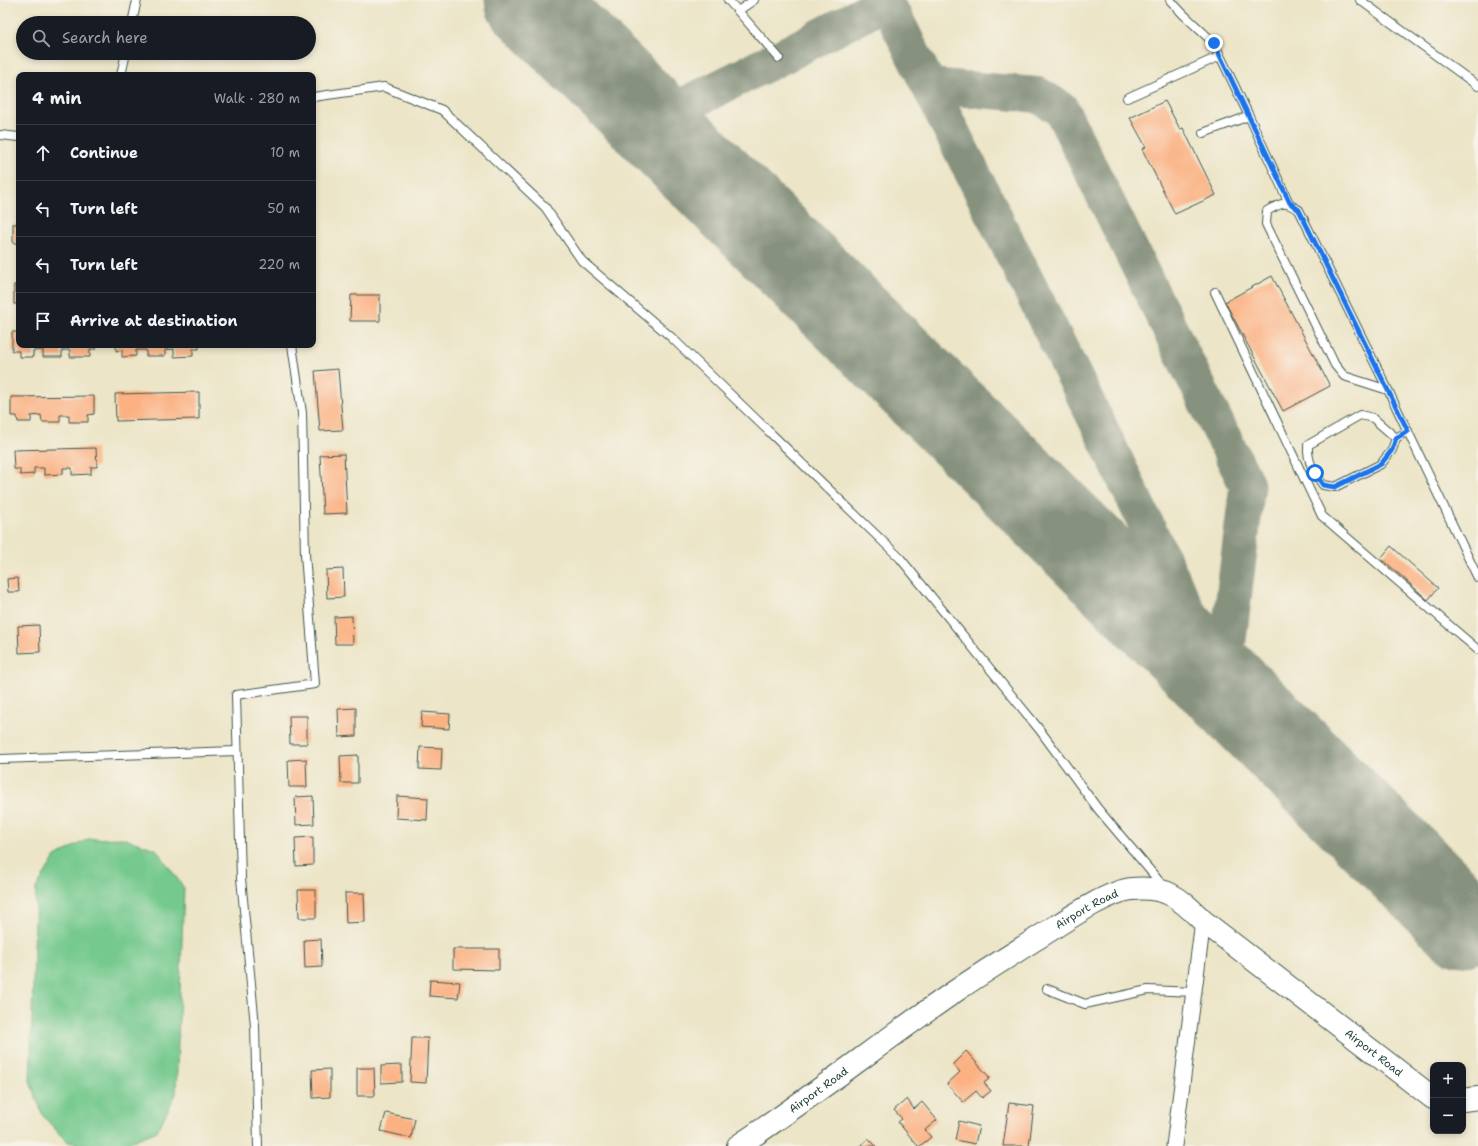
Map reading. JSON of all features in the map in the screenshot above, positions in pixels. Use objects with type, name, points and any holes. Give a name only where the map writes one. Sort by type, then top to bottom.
[{"type":"main road","name":"Airport Road","points":[[738,1146],[781,1118],[960,988],[1064,921],[1110,895],[1131,889],[1153,888],[1169,893],[1181,900],[1203,921],[1430,1096]]},
{"type":"main road","points":[[1466,1100],[1478,1098]]},
{"type":"street","points":[[1174,1146],[1203,921]]},
{"type":"lane","points":[[134,16],[137,0]]},
{"type":"lane","points":[[728,0],[779,58]]},
{"type":"lane","points":[[738,11],[754,0]]},
{"type":"lane","points":[[1170,0],[1214,43],[1290,203],[1299,210],[1408,431],[1478,578]]},
{"type":"lane","points":[[1360,0],[1478,86]]},
{"type":"lane","points":[[1127,98],[1220,56]]},
{"type":"lane","points":[[122,72],[124,60]]},
{"type":"lane","points":[[316,97],[384,87],[442,110],[545,207],[582,261],[671,337],[900,558],[1039,729],[1098,808],[1169,893]]},
{"type":"lane","points":[[1203,133],[1249,116]]},
{"type":"lane","points":[[0,135],[16,137]]},
{"type":"lane","points":[[1290,203],[1280,203],[1266,211],[1266,224],[1335,364],[1344,376],[1388,390]]},
{"type":"lane","points":[[1216,292],[1322,516],[1478,650]]},
{"type":"lane","points":[[258,1146],[255,1026],[241,878],[236,695],[315,684],[305,554],[302,413],[292,348]]},
{"type":"lane","points":[[1396,438],[1373,418],[1360,415],[1308,445],[1308,457],[1315,473],[1323,485],[1335,487],[1381,464],[1392,450],[1396,438],[1408,431]]},
{"type":"lane","points":[[0,759],[237,751]]},
{"type":"lane","points":[[1048,988],[1085,1004],[1148,990],[1194,992]]},
{"type":"green space","points":[[122,838],[156,849],[184,888],[176,1094],[157,1131],[120,1146],[95,1146],[67,1142],[43,1116],[30,1081],[36,888],[55,857],[88,839]]},
{"type":"building","points":[[1165,101],[1180,129],[1183,128],[1216,195],[1175,214],[1142,149],[1146,147],[1130,118]]},
{"type":"building","points":[[13,224],[16,224],[16,243],[13,243]]},
{"type":"building","points":[[1272,276],[1330,386],[1283,411],[1225,302]]},
{"type":"building","points":[[14,285],[16,285],[16,304],[14,304]]},
{"type":"building","points":[[351,295],[380,295],[380,321],[350,321]]},
{"type":"building","points":[[12,332],[16,332],[16,348],[96,348],[90,349],[90,357],[70,357],[70,350],[62,350],[62,357],[43,357],[43,350],[33,351],[33,357],[19,357],[19,351],[12,351]]},
{"type":"building","points":[[116,348],[199,348],[193,349],[193,356],[174,357],[174,349],[165,350],[165,356],[146,356],[146,350],[136,350],[136,356],[122,357],[122,350],[116,351]]},
{"type":"building","points":[[338,369],[343,430],[320,431],[315,371]]},
{"type":"building","points":[[199,392],[199,419],[116,421],[115,394]]},
{"type":"building","points":[[94,396],[94,414],[88,415],[88,422],[69,422],[69,415],[60,415],[60,422],[42,422],[41,415],[31,416],[31,422],[18,422],[17,416],[11,416],[11,397]]},
{"type":"building","points":[[96,448],[97,467],[91,467],[91,474],[72,475],[72,468],[63,468],[63,474],[44,475],[44,468],[34,468],[34,474],[20,475],[20,469],[14,469],[13,450]]},
{"type":"building","points":[[344,454],[347,513],[323,514],[320,455]]},
{"type":"building","points":[[1391,546],[1438,588],[1428,600],[1381,558]]},
{"type":"building","points":[[343,569],[344,597],[327,598],[326,570]]},
{"type":"building","points":[[18,578],[19,592],[8,592],[7,579]]},
{"type":"building","points":[[352,616],[353,644],[335,644],[334,617]]},
{"type":"building","points":[[39,625],[40,652],[19,653],[18,626]]},
{"type":"building","points":[[356,708],[356,736],[339,737],[338,709]]},
{"type":"building","points":[[422,712],[450,714],[449,729],[421,727]]},
{"type":"building","points":[[289,716],[307,716],[307,744],[290,744]]},
{"type":"building","points":[[420,747],[442,748],[441,770],[419,769]]},
{"type":"building","points":[[358,755],[358,783],[341,783],[340,756]]},
{"type":"building","points":[[306,759],[307,787],[289,787],[288,760]]},
{"type":"building","points":[[313,796],[314,824],[296,825],[295,797]]},
{"type":"building","points":[[397,796],[428,798],[427,820],[396,818]]},
{"type":"building","points":[[313,837],[313,865],[296,866],[295,838]]},
{"type":"building","points":[[298,890],[316,890],[316,918],[299,918]]},
{"type":"building","points":[[345,893],[364,893],[365,922],[346,923]]},
{"type":"building","points":[[321,939],[322,967],[305,968],[304,940]]},
{"type":"building","points":[[453,949],[499,949],[499,970],[453,969]]},
{"type":"building","points":[[430,980],[460,982],[458,998],[429,996]]},
{"type":"building","points":[[412,1038],[428,1038],[426,1083],[410,1082]]},
{"type":"building","points":[[966,1051],[990,1078],[984,1083],[991,1091],[982,1098],[976,1091],[963,1102],[947,1084],[960,1072],[953,1064]]},
{"type":"building","points":[[402,1065],[402,1082],[381,1083],[381,1066]]},
{"type":"building","points":[[357,1068],[374,1068],[375,1096],[357,1096]]},
{"type":"building","points":[[330,1069],[330,1097],[313,1098],[312,1070]]},
{"type":"building","points":[[907,1099],[914,1109],[922,1102],[937,1120],[925,1130],[931,1137],[920,1146],[918,1146],[898,1122],[902,1119],[894,1110]]},
{"type":"building","points":[[1009,1103],[1034,1106],[1029,1146],[1003,1146]]},
{"type":"building","points":[[386,1113],[415,1119],[411,1138],[381,1131]]},
{"type":"building","points":[[959,1121],[979,1126],[975,1144],[955,1140]]},
{"type":"building","points":[[868,1138],[876,1146],[861,1146]]},
{"type":"taxiway","points":[[652,121],[779,58],[873,9],[885,9],[892,13],[1102,432],[1223,685]]},
{"type":"taxiway","points":[[930,86],[1038,95],[1061,109],[1246,483],[1247,489],[1223,685]]},
{"type":"runway","points":[[529,0],[1463,922]]},
{"type":"route","points":[[1214,43],[1290,203],[1299,210],[1408,431],[1396,438],[1392,450],[1381,464],[1335,487],[1323,485],[1315,473]]}]
